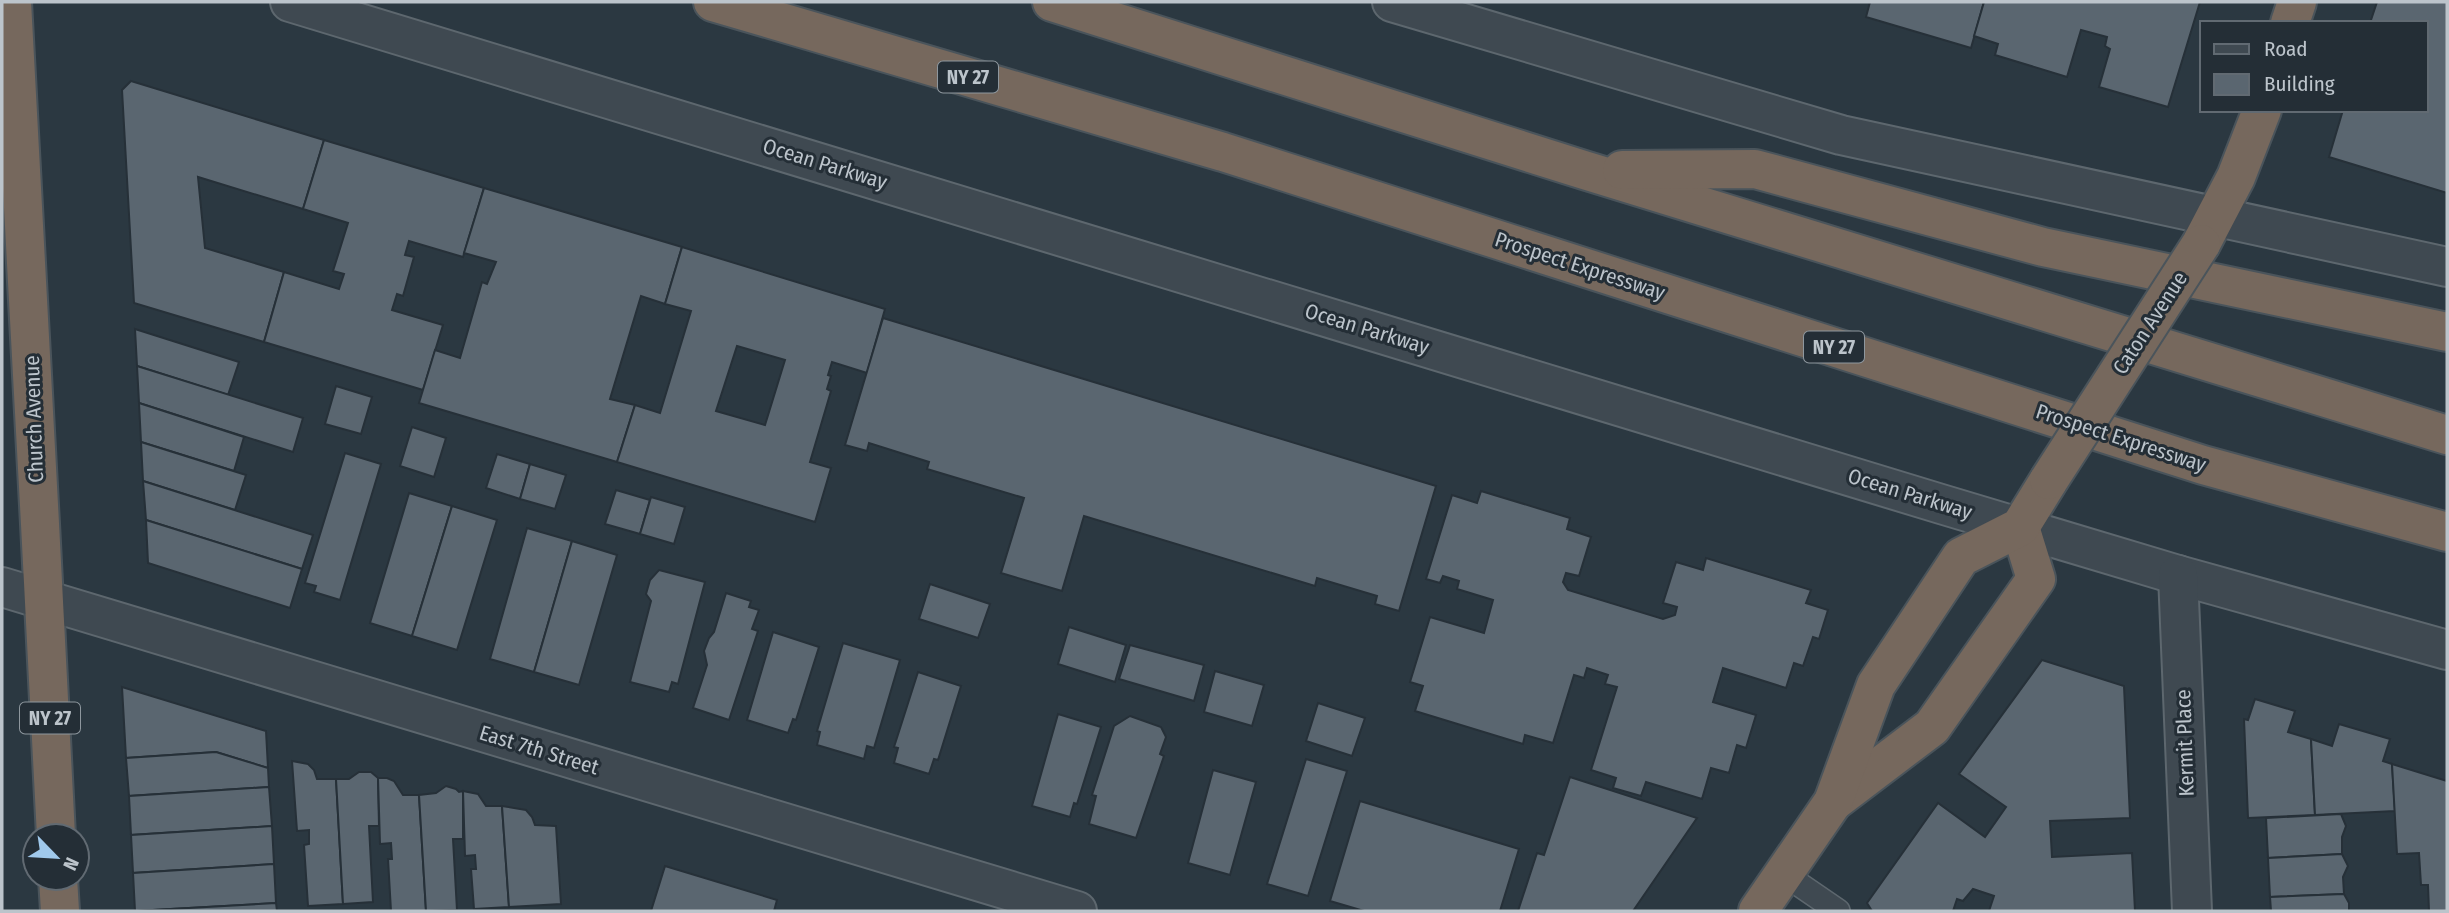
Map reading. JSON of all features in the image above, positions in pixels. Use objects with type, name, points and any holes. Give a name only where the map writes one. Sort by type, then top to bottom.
[{"type":"highway","name":"Church Avenue","points":[[12,2],[27,243],[55,822]]},
{"type":"highway","name":"Prospect Expressway","points":[[713,2],[1223,152],[2203,465],[2447,532]]},
{"type":"highway","points":[[1052,2],[1584,170],[2447,435]]},
{"type":"highway","points":[[2291,21],[2297,2]]},
{"type":"highway","name":"Caton Avenue","points":[[2020,527],[2209,230],[2236,177],[2261,112]]},
{"type":"highway","points":[[1584,170],[1755,169],[2043,247],[2447,332]]},
{"type":"highway","points":[[1758,911],[1833,802],[1876,685],[1961,557],[2020,527],[2036,579],[1932,727],[1833,802]]},
{"type":"highway","points":[[59,892],[60,911]]},
{"type":"street","name":"Ocean Parkway","points":[[290,2],[2178,575],[2447,650]]},
{"type":"street","points":[[1392,2],[1841,135],[2209,230],[2447,267]]},
{"type":"street","name":"Kermit Place","points":[[2178,575],[2192,911]]},
{"type":"street","name":"East 7th Street","points":[[2,587],[1024,903],[1077,911]]},
{"type":"lane","points":[[1784,874],[1838,911]]},
{"type":"building","points":[[1870,2],[1984,2],[1971,48],[1866,17]]},
{"type":"building","points":[[1984,2],[2200,2],[2168,107],[2099,87],[2110,49],[2105,46],[2107,37],[2081,30],[2067,77],[1995,55],[1998,44],[1974,36]]},
{"type":"building","points":[[2377,2],[2447,2],[2447,193],[2329,157],[2342,112],[2428,112],[2428,21],[2371,21]]},
{"type":"building","points":[[131,81],[324,140],[303,209],[198,177],[205,248],[284,272],[264,342],[134,303],[122,90]]},
{"type":"building","points":[[324,140],[484,188],[463,257],[409,241],[405,255],[414,257],[403,296],[397,294],[392,310],[443,325],[423,390],[264,342],[284,272],[339,289],[344,274],[333,271],[348,223],[303,209]]},
{"type":"building","points":[[484,188],[682,247],[665,304],[641,296],[610,399],[635,405],[617,462],[419,403],[435,350],[460,358],[482,282],[487,284],[496,262],[464,253]]},
{"type":"building","points":[[682,247],[885,309],[867,373],[832,362],[827,389],[831,391],[810,462],[831,468],[815,522],[617,462],[635,405],[660,413],[691,311],[665,304]],"holes":[[[737,346],[785,360],[765,425],[716,411]]]},
{"type":"building","points":[[883,318],[1436,486],[1399,611],[1375,604],[1377,596],[1317,578],[1315,586],[1084,516],[1062,591],[1001,573],[1024,498],[927,469],[929,462],[869,443],[867,451],[845,445]]},
{"type":"building","points":[[135,329],[239,362],[228,395],[137,366]]},
{"type":"building","points":[[137,366],[303,418],[293,452],[139,403]]},
{"type":"building","points":[[336,386],[372,397],[361,434],[325,424]]},
{"type":"building","points":[[139,403],[244,437],[234,471],[141,442]]},
{"type":"building","points":[[412,427],[446,438],[434,477],[400,466]]},
{"type":"building","points":[[141,442],[246,475],[235,510],[143,481]]},
{"type":"building","points":[[345,453],[381,464],[340,600],[314,592],[316,586],[305,583]]},
{"type":"building","points":[[497,454],[530,464],[520,499],[486,488]]},
{"type":"building","points":[[530,464],[566,475],[555,509],[520,499]]},
{"type":"building","points":[[143,481],[313,535],[302,569],[146,520]]},
{"type":"building","points":[[616,490],[650,500],[640,534],[605,524]]},
{"type":"building","points":[[1481,491],[1570,518],[1567,529],[1591,537],[1579,576],[1566,573],[1563,582],[1568,590],[1663,619],[1675,615],[1677,607],[1663,603],[1676,562],[1703,570],[1706,558],[1811,590],[1806,603],[1828,610],[1819,639],[1813,637],[1803,666],[1794,663],[1786,688],[1723,668],[1713,702],[1756,715],[1746,748],[1737,745],[1729,773],[1711,768],[1702,799],[1646,782],[1641,796],[1613,788],[1616,778],[1591,770],[1617,687],[1605,684],[1608,675],[1587,668],[1584,678],[1574,675],[1553,743],[1525,735],[1523,744],[1415,711],[1423,686],[1410,682],[1430,617],[1484,633],[1493,600],[1457,589],[1459,581],[1443,576],[1440,583],[1426,579],[1452,495],[1477,503]]},
{"type":"building","points":[[409,493],[452,506],[412,636],[370,623]]},
{"type":"building","points":[[651,497],[685,507],[674,544],[640,534]]},
{"type":"building","points":[[452,506],[497,520],[457,650],[412,636]]},
{"type":"building","points":[[146,520],[302,569],[290,608],[148,563]]},
{"type":"building","points":[[527,528],[572,541],[534,672],[490,659]]},
{"type":"building","points":[[572,541],[617,555],[579,685],[534,672]]},
{"type":"building","points":[[659,570],[705,582],[678,684],[672,682],[669,692],[630,682],[651,601],[646,594],[650,580]]},
{"type":"building","points":[[930,584],[990,604],[978,638],[919,619]]},
{"type":"building","points":[[726,593],[751,601],[749,607],[759,610],[752,629],[758,631],[729,720],[693,708],[707,665],[704,651],[714,632]]},
{"type":"building","points":[[1069,627],[1126,645],[1115,682],[1058,664]]},
{"type":"building","points":[[773,632],[819,647],[796,720],[793,719],[788,733],[747,720]]},
{"type":"building","points":[[843,643],[900,660],[874,748],[867,746],[864,759],[817,745],[820,732],[817,731]]},
{"type":"building","points":[[1130,645],[1204,665],[1194,701],[1119,679]]},
{"type":"building","points":[[2042,660],[2124,686],[2130,818],[2050,821],[2052,857],[2132,853],[2135,911],[1989,911],[1994,896],[1973,889],[1963,901],[1957,899],[1953,911],[1872,911],[1867,903],[1938,803],[1985,837],[2006,807],[1959,774]]},
{"type":"building","points":[[1215,671],[1264,685],[1252,726],[1204,712]]},
{"type":"building","points":[[918,672],[961,686],[938,760],[934,759],[929,774],[894,763],[898,748],[894,747]]},
{"type":"building","points":[[122,687],[266,731],[268,768],[216,752],[126,758]]},
{"type":"building","points":[[2255,699],[2295,711],[2288,732],[2311,739],[2315,815],[2248,818],[2244,719],[2248,720]]},
{"type":"building","points":[[1318,703],[1365,718],[1352,756],[1306,741]]},
{"type":"building","points":[[1058,714],[1101,727],[1077,804],[1074,803],[1070,817],[1032,806]]},
{"type":"building","points":[[1130,716],[1161,727],[1166,737],[1160,754],[1164,756],[1136,838],[1089,824],[1096,796],[1092,795],[1114,726]]},
{"type":"building","points":[[2339,724],[2390,739],[2383,761],[2392,764],[2395,811],[2315,815],[2311,739],[2332,746]]},
{"type":"building","points":[[216,752],[268,768],[269,787],[129,796],[126,758]]},
{"type":"building","points":[[1306,759],[1347,771],[1308,896],[1267,884]]},
{"type":"building","points":[[292,761],[308,764],[317,779],[336,779],[343,904],[308,906],[304,845],[309,844],[309,830],[297,831]]},
{"type":"building","points":[[2392,764],[2447,781],[2447,911],[2429,911],[2428,885],[2421,885],[2419,853],[2397,854]]},
{"type":"building","points":[[1213,770],[1256,782],[1230,875],[1188,863]]},
{"type":"building","points":[[359,772],[371,772],[378,778],[379,826],[369,826],[373,902],[343,904],[336,779],[349,779]]},
{"type":"building","points":[[1570,777],[1697,818],[1633,911],[1518,911],[1537,853],[1544,855]]},
{"type":"building","points":[[378,778],[394,781],[403,795],[419,795],[426,911],[391,911],[388,859],[392,859],[391,843],[380,844]]},
{"type":"building","points":[[446,786],[463,791],[463,839],[453,839],[457,910],[426,911],[419,795],[436,793]]},
{"type":"building","points":[[269,787],[272,826],[131,835],[129,796]]},
{"type":"building","points":[[463,791],[478,794],[486,806],[502,806],[509,907],[474,909],[471,869],[476,869],[475,855],[465,856]]},
{"type":"building","points":[[1360,801],[1519,849],[1500,911],[1364,911],[1330,901]]},
{"type":"building","points":[[502,806],[526,810],[535,825],[556,826],[561,904],[509,907]]},
{"type":"building","points":[[2341,814],[2346,826],[2342,837],[2342,854],[2268,858],[2266,818]]},
{"type":"building","points":[[272,826],[274,864],[133,873],[131,835]]},
{"type":"building","points":[[2342,854],[2348,866],[2343,877],[2344,894],[2270,897],[2268,858]]},
{"type":"building","points":[[274,864],[276,903],[135,911],[133,873]]},
{"type":"building","points":[[665,866],[777,900],[774,911],[651,911]]},
{"type":"building","points":[[2344,894],[2349,903],[2349,911],[2271,911],[2270,897]]},
{"type":"building","points":[[276,903],[277,911],[135,911]]}]
